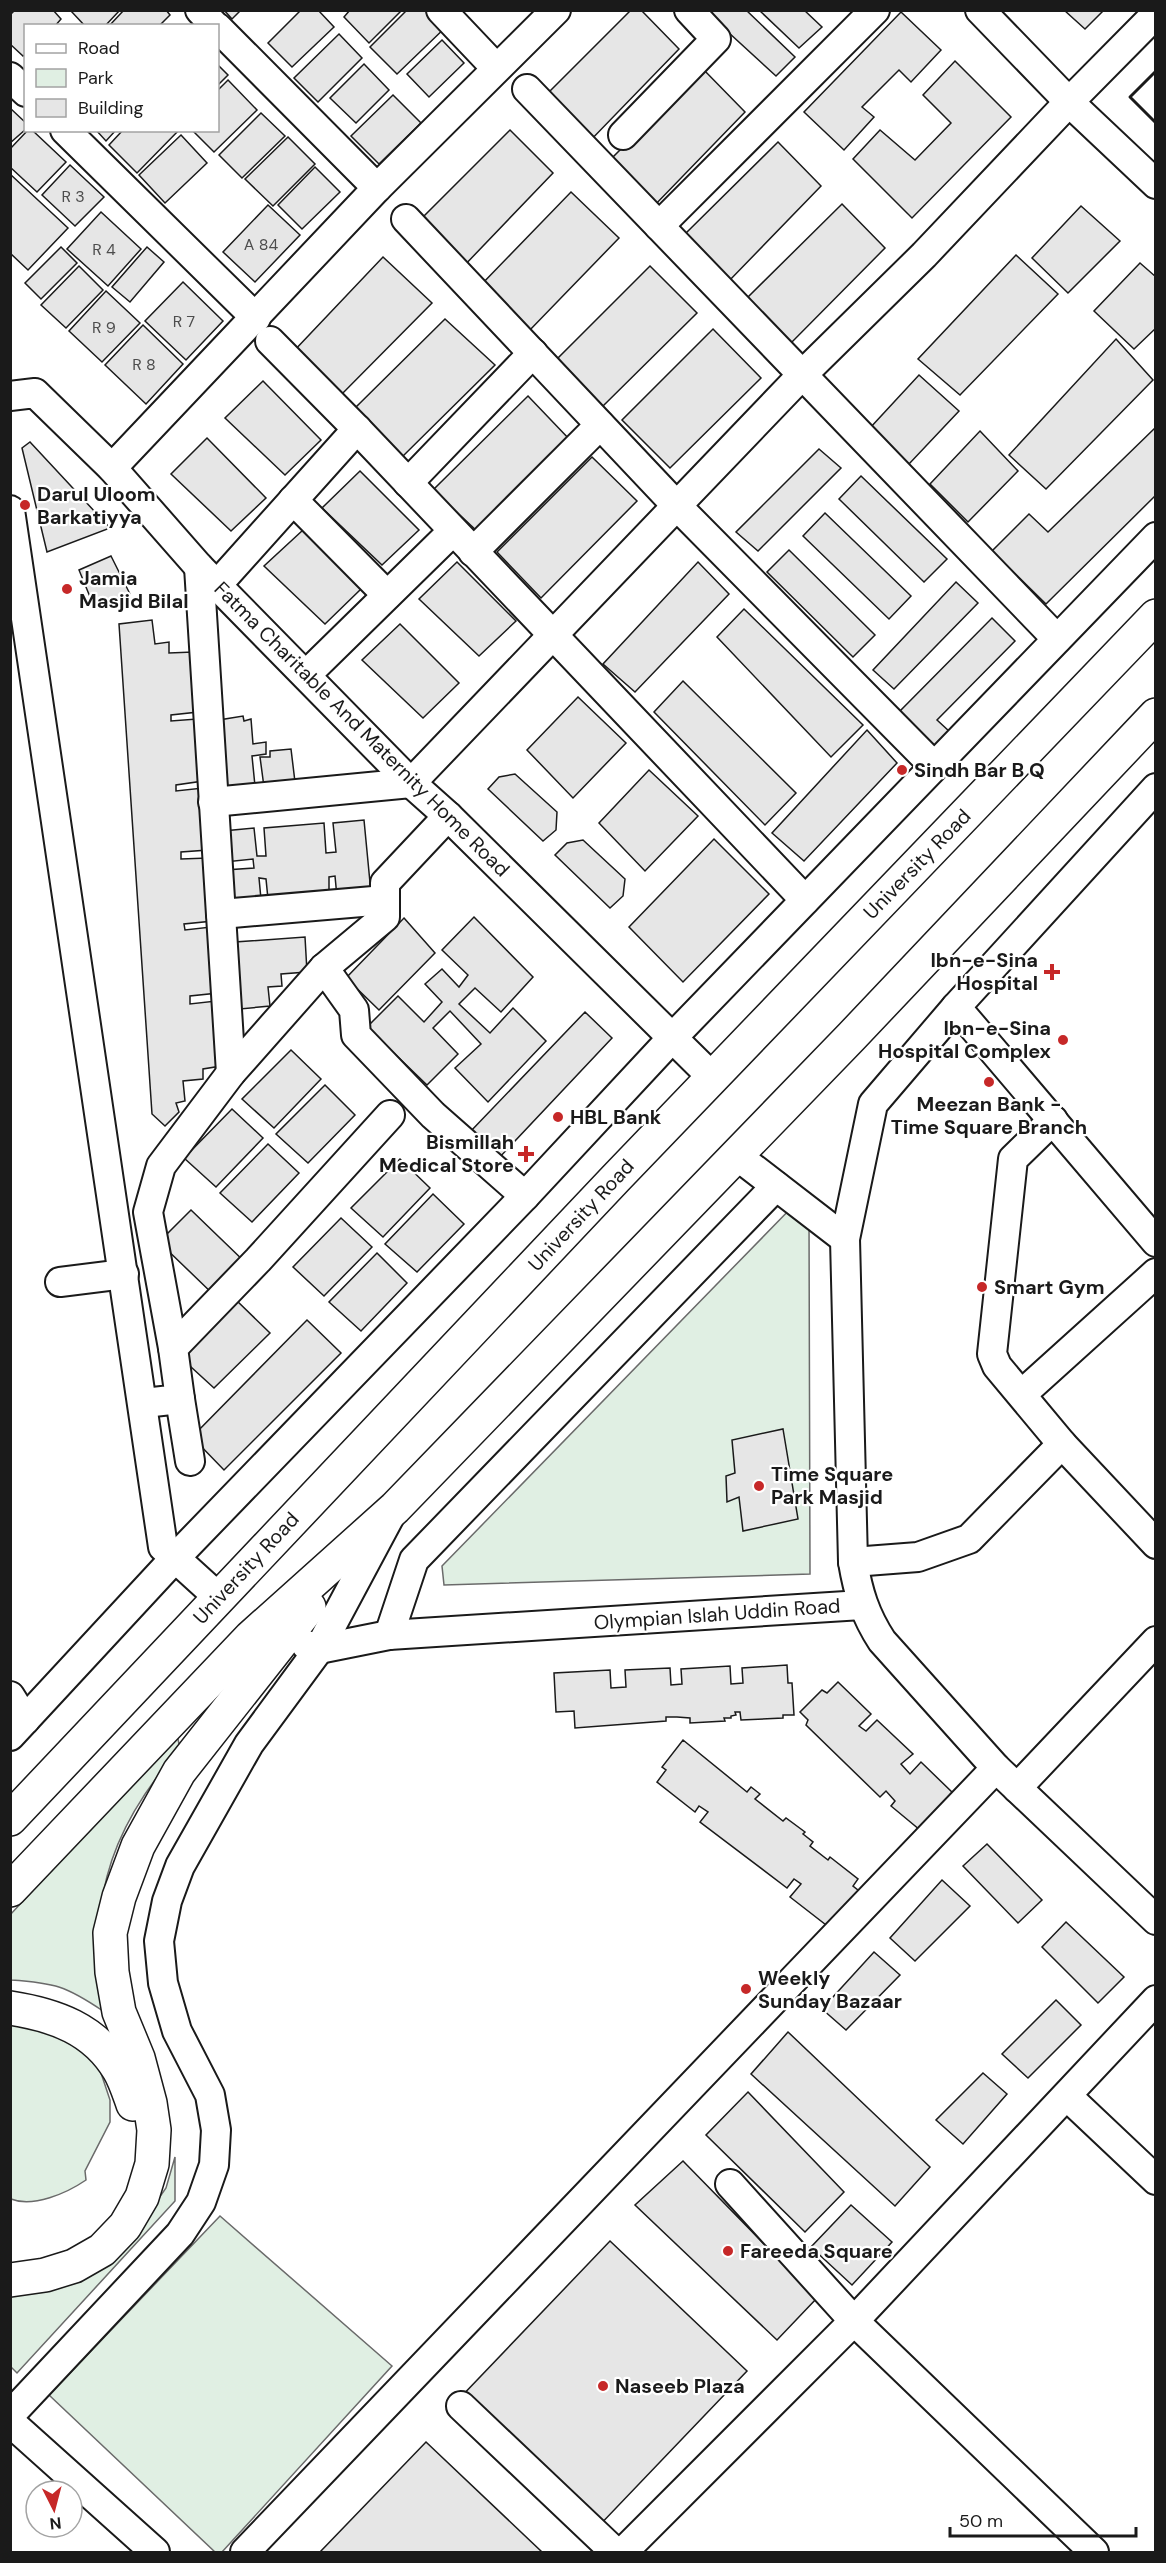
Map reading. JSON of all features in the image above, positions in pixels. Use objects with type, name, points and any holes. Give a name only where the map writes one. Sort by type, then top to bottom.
[{"type":"main road","name":"University Road","points":[[10,1819],[712,1077],[1155,616]]},
{"type":"main road","points":[[10,1890],[267,1638],[394,1508],[736,1155],[1155,715]]},
{"type":"main road","points":[[10,2280],[45,2275],[74,2266],[102,2250],[125,2226],[142,2198],[152,2164],[154,2130],[150,2103],[138,2058],[119,2012],[110,1933],[119,1897],[138,1846],[179,1772],[267,1638]]},
{"type":"main road","points":[[10,2008],[42,2013],[72,2025],[100,2044],[120,2070],[134,2106],[138,2131],[137,2160],[131,2182],[113,2208],[93,2229],[70,2246],[47,2255],[10,2258]]},
{"type":"street","points":[[200,10],[213,24]]},
{"type":"street","points":[[441,10],[496,68]]},
{"type":"street","points":[[112,468],[263,330],[377,188],[556,10]]},
{"type":"street","points":[[623,135],[716,39],[689,10]]},
{"type":"street","points":[[659,226],[875,10]]},
{"type":"street","points":[[980,10],[1069,102],[1155,184]]},
{"type":"street","points":[[213,802],[411,783],[676,505],[802,375],[924,255],[1155,14]]},
{"type":"street","points":[[219,30],[377,188]]},
{"type":"street","points":[[10,77],[24,90]]},
{"type":"street","points":[[527,89],[1057,639]]},
{"type":"street","points":[[67,132],[263,330],[551,635],[806,900]]},
{"type":"street","points":[[406,219],[676,505],[934,766]]},
{"type":"street","points":[[408,483],[533,353]]},
{"type":"street","name":"Fatma Charitable And Maternity Home Road","points":[[10,396],[35,393],[112,468],[208,576],[411,783],[448,816],[712,1077]]},
{"type":"street","points":[[473,552],[600,425]]},
{"type":"street","points":[[231,1073],[213,802],[208,576],[293,501],[357,429]]},
{"type":"street","points":[[293,501],[387,596]]},
{"type":"street","points":[[10,510],[144,1403],[163,1547],[218,1597]]},
{"type":"street","points":[[306,675],[453,531]]},
{"type":"street","points":[[16,1717],[175,1558],[525,1196],[673,1037],[1155,537]]},
{"type":"street","points":[[862,1605],[853,1562],[845,1239],[873,1104],[956,1007],[1155,788]]},
{"type":"street","points":[[190,1461],[173,1348],[148,1212],[161,1166],[231,1073],[324,968],[385,917],[385,883],[448,816]]},
{"type":"street","points":[[221,914],[385,900]]},
{"type":"street","points":[[324,968],[354,1010],[356,1035],[434,1115],[525,1196]]},
{"type":"street","points":[[956,1007],[1155,1242]]},
{"type":"street","points":[[173,1348],[258,1260],[390,1115]]},
{"type":"street","points":[[1053,1120],[1013,1159],[992,1354],[997,1365],[1062,1444],[1155,1544]]},
{"type":"street","points":[[736,1155],[845,1239]]},
{"type":"street","points":[[389,1635],[414,1560],[776,1186]]},
{"type":"street","points":[[1022,1394],[1155,1273]]},
{"type":"street","points":[[60,1282],[124,1274]]},
{"type":"street","points":[[144,1403],[180,1399]]},
{"type":"street","points":[[853,1562],[918,1557],[969,1539],[1062,1444]]},
{"type":"street","points":[[155,2553],[12,2425],[180,2234],[201,2202],[214,2165],[216,2130],[210,2095],[177,2031],[163,1983],[159,1941],[166,1901],[180,1866],[249,1744],[319,1649],[394,1508]]},
{"type":"street","name":"Olympian Islah Uddin Road","points":[[267,1638],[319,1649],[389,1635],[862,1605],[882,1641],[996,1768],[1155,1920]]},
{"type":"street","points":[[1017,1788],[1155,1641]]},
{"type":"street","points":[[245,2553],[996,1768]]},
{"type":"street","points":[[461,2406],[625,2551],[854,2321],[1155,2000]]},
{"type":"street","points":[[1067,2096],[1155,2180]]},
{"type":"street","points":[[730,2184],[854,2321],[1094,2553]]},
{"type":"green space","points":[[796,1203],[809,1216],[810,1574],[444,1585],[442,1566]]},
{"type":"green space","points":[[177,1734],[180,1749],[139,1803],[118,1844],[104,1887],[100,1922],[103,2011],[60,1987],[11,1980],[10,1915]]},
{"type":"green space","points":[[10,2022],[70,2037],[100,2070],[110,2100],[110,2122],[85,2171],[86,2180],[50,2198],[29,2202],[11,2199]]},
{"type":"green space","points":[[175,2157],[175,2201],[17,2373],[11,2367],[11,2291],[42,2291],[75,2283],[100,2268],[128,2243],[166,2188]]},
{"type":"green space","points":[[220,2216],[392,2366],[222,2552],[215,2552],[49,2395]]},
{"type":"building","points":[[15,10],[53,10],[61,19],[57,24],[24,24],[23,56],[10,44],[10,15]]},
{"type":"building","points":[[120,10],[107,24],[83,24],[71,11]]},
{"type":"building","points":[[124,10],[166,10],[170,15],[161,24],[111,24]]},
{"type":"building","points":[[224,10],[241,10],[232,19]]},
{"type":"building","points":[[301,10],[318,10],[334,27],[292,67],[268,43]]},
{"type":"building","points":[[350,10],[402,10],[369,43],[344,17]]},
{"type":"building","points":[[407,10],[438,10],[450,23],[397,74],[370,47]]},
{"type":"building","points":[[631,10],[641,10],[679,49],[586,145],[541,100]]},
{"type":"building","points":[[704,10],[746,10],[795,57],[776,76]]},
{"type":"building","points":[[759,10],[804,10],[822,27],[799,48]]},
{"type":"building","points":[[1064,10],[1104,10],[1085,29]]},
{"type":"building","points":[[901,12],[941,50],[911,82],[899,70],[862,107],[874,117],[844,150],[804,112]]},
{"type":"building","points":[[339,34],[362,58],[318,102],[294,78]]},
{"type":"building","points":[[442,40],[464,63],[429,97],[407,74]]},
{"type":"building","points":[[955,61],[1011,117],[912,218],[853,159],[880,130],[915,160],[951,123],[923,95]]},
{"type":"building","points":[[364,64],[389,90],[356,123],[330,98]]},
{"type":"building","points":[[219,66],[228,75],[219,84]]},
{"type":"building","points":[[702,68],[745,112],[652,208],[607,163]]},
{"type":"building","points":[[228,80],[257,110],[214,152],[194,132],[219,132],[219,89]]},
{"type":"building","points":[[393,95],[421,123],[379,164],[351,136]]},
{"type":"building","points":[[10,108],[24,121],[24,131],[10,143]]},
{"type":"building","points":[[261,113],[285,136],[242,178],[219,155]]},
{"type":"building","points":[[510,130],[553,173],[461,269],[416,224]]},
{"type":"building","points":[[26,132],[34,132],[66,162],[37,192],[10,167],[10,149]]},
{"type":"building","points":[[98,132],[114,132],[106,141]]},
{"type":"building","points":[[121,132],[177,132],[137,173],[109,145]]},
{"type":"building","points":[[181,135],[207,163],[165,203],[139,175]]},
{"type":"building","points":[[288,137],[315,164],[273,206],[245,179]]},
{"type":"building","points":[[778,142],[821,186],[728,282],[683,236]]},
{"type":"building","points":[[70,165],[104,197],[75,226],[42,195]]},
{"type":"building","points":[[315,167],[340,192],[302,229],[278,205]]},
{"type":"building","points":[[10,174],[68,228],[28,270],[10,253]]},
{"type":"building","points":[[571,192],[619,238],[528,332],[480,286]]},
{"type":"building","points":[[842,204],[885,248],[791,343],[747,298]]},
{"type":"building","points":[[268,205],[300,235],[255,282],[223,252]]},
{"type":"building","points":[[1081,206],[1120,241],[1068,293],[1032,258]]},
{"type":"building","points":[[101,212],[141,249],[108,286],[67,249]]},
{"type":"building","points":[[61,247],[77,263],[41,299],[25,283]]},
{"type":"building","points":[[147,247],[164,262],[130,302],[112,287]]},
{"type":"building","points":[[1016,255],[1058,294],[960,395],[918,359]]},
{"type":"building","points":[[383,257],[432,303],[338,398],[292,353]]},
{"type":"building","points":[[1140,263],[1156,277],[1156,328],[1134,349],[1094,311]]},
{"type":"building","points":[[79,266],[103,290],[66,328],[41,305]]},
{"type":"building","points":[[650,266],[697,313],[603,406],[556,360]]},
{"type":"building","points":[[183,282],[223,321],[186,360],[145,321]]},
{"type":"building","points":[[106,291],[140,323],[102,362],[69,331]]},
{"type":"building","points":[[445,319],[495,365],[401,458],[354,409]]},
{"type":"building","points":[[143,325],[183,364],[146,404],[105,365]]},
{"type":"building","points":[[713,329],[761,378],[670,468],[622,420]]},
{"type":"building","points":[[1116,339],[1153,380],[1046,489],[1009,455]]},
{"type":"building","points":[[919,375],[959,411],[909,464],[870,428]]},
{"type":"building","points":[[263,381],[321,440],[285,475],[225,418]]},
{"type":"building","points":[[528,396],[571,441],[478,532],[433,490]]},
{"type":"building","points":[[1156,427],[1156,495],[1046,604],[992,551],[1029,514],[1048,532]]},
{"type":"building","points":[[980,431],[1018,471],[968,522],[930,484]]},
{"type":"building","points":[[207,438],[266,498],[231,531],[171,474]]},
{"type":"building","points":[[30,442],[110,528],[47,552],[22,448]]},
{"type":"building","points":[[819,449],[841,468],[758,551],[736,532]]},
{"type":"building","points":[[592,457],[637,501],[541,598],[497,552]]},
{"type":"building","points":[[360,471],[419,530],[382,565],[322,508]]},
{"type":"building","points":[[861,476],[947,559],[924,582],[839,499]]},
{"type":"building","points":[[825,513],[911,596],[889,619],[803,536]]},
{"type":"building","points":[[303,530],[361,589],[325,624],[264,566]]},
{"type":"building","points":[[789,550],[875,635],[853,657],[767,572]]},
{"type":"building","points":[[111,556],[130,594],[95,609],[79,570]]},
{"type":"building","points":[[457,562],[516,621],[479,656],[419,599]]},
{"type":"building","points":[[698,562],[729,594],[635,692],[603,664]]},
{"type":"building","points":[[956,582],[978,603],[894,689],[873,670]]},
{"type":"building","points":[[744,609],[863,725],[831,757],[717,637]]},
{"type":"building","points":[[992,618],[1015,641],[937,720],[950,732],[935,746],[900,711]]},
{"type":"building","points":[[152,620],[155,644],[169,642],[169,653],[193,652],[198,712],[171,715],[171,721],[197,719],[203,781],[176,785],[176,791],[203,788],[208,850],[181,852],[181,859],[208,858],[213,921],[184,924],[185,930],[211,927],[218,993],[190,996],[190,1004],[216,1001],[221,1066],[203,1069],[203,1079],[183,1081],[185,1101],[176,1103],[179,1112],[165,1126],[152,1114],[119,624]]},
{"type":"building","points":[[400,624],[459,683],[423,718],[362,660]]},
{"type":"building","points":[[683,681],[796,793],[765,825],[654,712]]},
{"type":"building","points":[[578,697],[626,743],[573,798],[527,750]]},
{"type":"building","points":[[243,716],[244,721],[251,719],[253,744],[266,742],[266,754],[252,756],[255,786],[224,788],[219,720]]},
{"type":"building","points":[[867,730],[897,763],[804,861],[772,833]]},
{"type":"building","points":[[291,749],[295,782],[264,787],[260,757],[270,757],[270,751]]},
{"type":"building","points":[[649,770],[698,816],[645,871],[599,823]]},
{"type":"building","points":[[515,774],[557,812],[556,830],[543,841],[488,789],[499,777]]},
{"type":"building","points":[[364,820],[371,893],[337,897],[335,876],[329,877],[329,896],[268,899],[266,879],[259,878],[261,899],[228,901],[225,870],[254,868],[253,859],[225,862],[223,831],[254,828],[257,856],[266,856],[264,828],[324,823],[326,853],[336,852],[333,823]]},
{"type":"building","points":[[714,839],[769,894],[683,982],[629,927]]},
{"type":"building","points":[[583,840],[625,879],[623,896],[610,908],[555,855],[567,843]]},
{"type":"building","points":[[474,917],[533,977],[501,1012],[475,988],[459,1004],[490,1033],[513,1008],[546,1041],[488,1102],[455,1068],[481,1044],[450,1011],[433,1028],[458,1054],[427,1085],[367,1027],[398,996],[424,1022],[442,1002],[425,984],[442,969],[459,987],[468,975],[442,950]]},
{"type":"building","points":[[404,918],[435,953],[379,1010],[346,978]]},
{"type":"building","points":[[305,937],[307,972],[281,974],[282,986],[268,987],[270,1006],[240,1009],[235,942]]},
{"type":"building","points":[[585,1012],[612,1038],[498,1159],[470,1132]]},
{"type":"building","points":[[291,1050],[321,1079],[274,1128],[242,1099]]},
{"type":"building","points":[[325,1085],[355,1115],[308,1163],[276,1134]]},
{"type":"building","points":[[232,1109],[263,1138],[216,1187],[184,1158]]},
{"type":"building","points":[[268,1144],[299,1173],[252,1222],[220,1193]]},
{"type":"building","points":[[400,1159],[430,1188],[383,1237],[351,1208]]},
{"type":"building","points":[[433,1194],[464,1224],[417,1272],[385,1244]]},
{"type":"building","points":[[191,1210],[249,1266],[216,1297],[159,1242]]},
{"type":"building","points":[[341,1218],[372,1247],[324,1296],[293,1267]]},
{"type":"building","points":[[377,1253],[407,1283],[361,1331],[329,1302]]},
{"type":"building","points":[[235,1299],[270,1333],[214,1388],[179,1356]]},
{"type":"building","points":[[307,1320],[341,1353],[224,1470],[192,1437]]},
{"type":"building","name":"Time Square Park Masjid","points":[[783,1429],[798,1519],[743,1531],[739,1497],[727,1502],[726,1476],[735,1473],[732,1440]]},
{"type":"building","points":[[787,1665],[788,1683],[792,1683],[794,1715],[783,1715],[783,1718],[741,1720],[740,1712],[735,1712],[736,1715],[731,1718],[724,1718],[725,1721],[690,1723],[690,1718],[666,1717],[666,1721],[575,1728],[574,1711],[556,1712],[554,1673],[610,1670],[611,1688],[626,1687],[625,1670],[670,1668],[671,1685],[682,1684],[681,1669],[730,1666],[731,1684],[743,1683],[742,1668]]},
{"type":"building","points":[[838,1682],[871,1714],[859,1726],[866,1731],[877,1720],[913,1754],[901,1764],[910,1774],[921,1762],[955,1795],[920,1830],[891,1806],[895,1801],[886,1791],[880,1797],[806,1725],[808,1720],[800,1712],[822,1690],[827,1693]]},
{"type":"building","points":[[683,1740],[747,1792],[751,1787],[760,1794],[755,1799],[783,1821],[786,1818],[805,1832],[803,1834],[813,1842],[810,1846],[828,1860],[830,1857],[858,1879],[853,1886],[863,1894],[830,1928],[790,1897],[801,1884],[794,1879],[787,1888],[700,1822],[708,1812],[699,1806],[695,1812],[657,1782],[666,1770],[662,1767]]},
{"type":"building","points":[[987,1844],[1042,1900],[1018,1923],[963,1866]]},
{"type":"building","points":[[942,1880],[970,1906],[915,1961],[890,1938]]},
{"type":"building","points":[[1066,1922],[1124,1977],[1098,2003],[1042,1947]]},
{"type":"building","points":[[874,1952],[900,1975],[846,2030],[822,2009]]},
{"type":"building","points":[[1056,2000],[1081,2025],[1028,2078],[1002,2054]]},
{"type":"building","points":[[788,2032],[930,2167],[895,2206],[751,2074]]},
{"type":"building","points":[[983,2073],[1007,2094],[963,2144],[936,2120]]},
{"type":"building","points":[[748,2092],[844,2192],[805,2232],[706,2135]]},
{"type":"building","name":"Fareeda Square","points":[[683,2161],[817,2298],[777,2340],[635,2205]]},
{"type":"building","points":[[851,2205],[892,2242],[852,2285],[811,2247]]},
{"type":"building","name":"Naseeb Plaza","points":[[610,2241],[747,2371],[595,2530],[458,2400]]},
{"type":"building","points":[[426,2442],[542,2552],[320,2552]]},
{"type":"wall","points":[[1156,71],[1130,97],[1156,123]]},
{"type":"place","name":"Darul Uloom Barkatiyya","points":[[25,505]]},
{"type":"place","name":"Jamia Masjid Bilal","points":[[67,589]]},
{"type":"place","name":"Sindh Bar B Q","points":[[902,770]]},
{"type":"place","name":"Ibn-e-Sina Hospital","points":[[1052,972]]},
{"type":"place","name":"Ibn-e-Sina Hospital Complex","points":[[1063,1040]]},
{"type":"place","name":"Meezan Bank - Time Square Branch","points":[[989,1082]]},
{"type":"place","name":"HBL Bank","points":[[558,1117]]},
{"type":"place","name":"Bismillah Medical Store","points":[[526,1154]]},
{"type":"place","name":"Smart Gym","points":[[982,1287]]},
{"type":"place","name":"Time Square Park Masjid","points":[[759,1486]]},
{"type":"place","name":"Weekly Sunday Bazaar","points":[[746,1989]]},
{"type":"place","name":"Fareeda Square","points":[[728,2251]]},
{"type":"place","name":"Naseeb Plaza","points":[[603,2386]]}]
